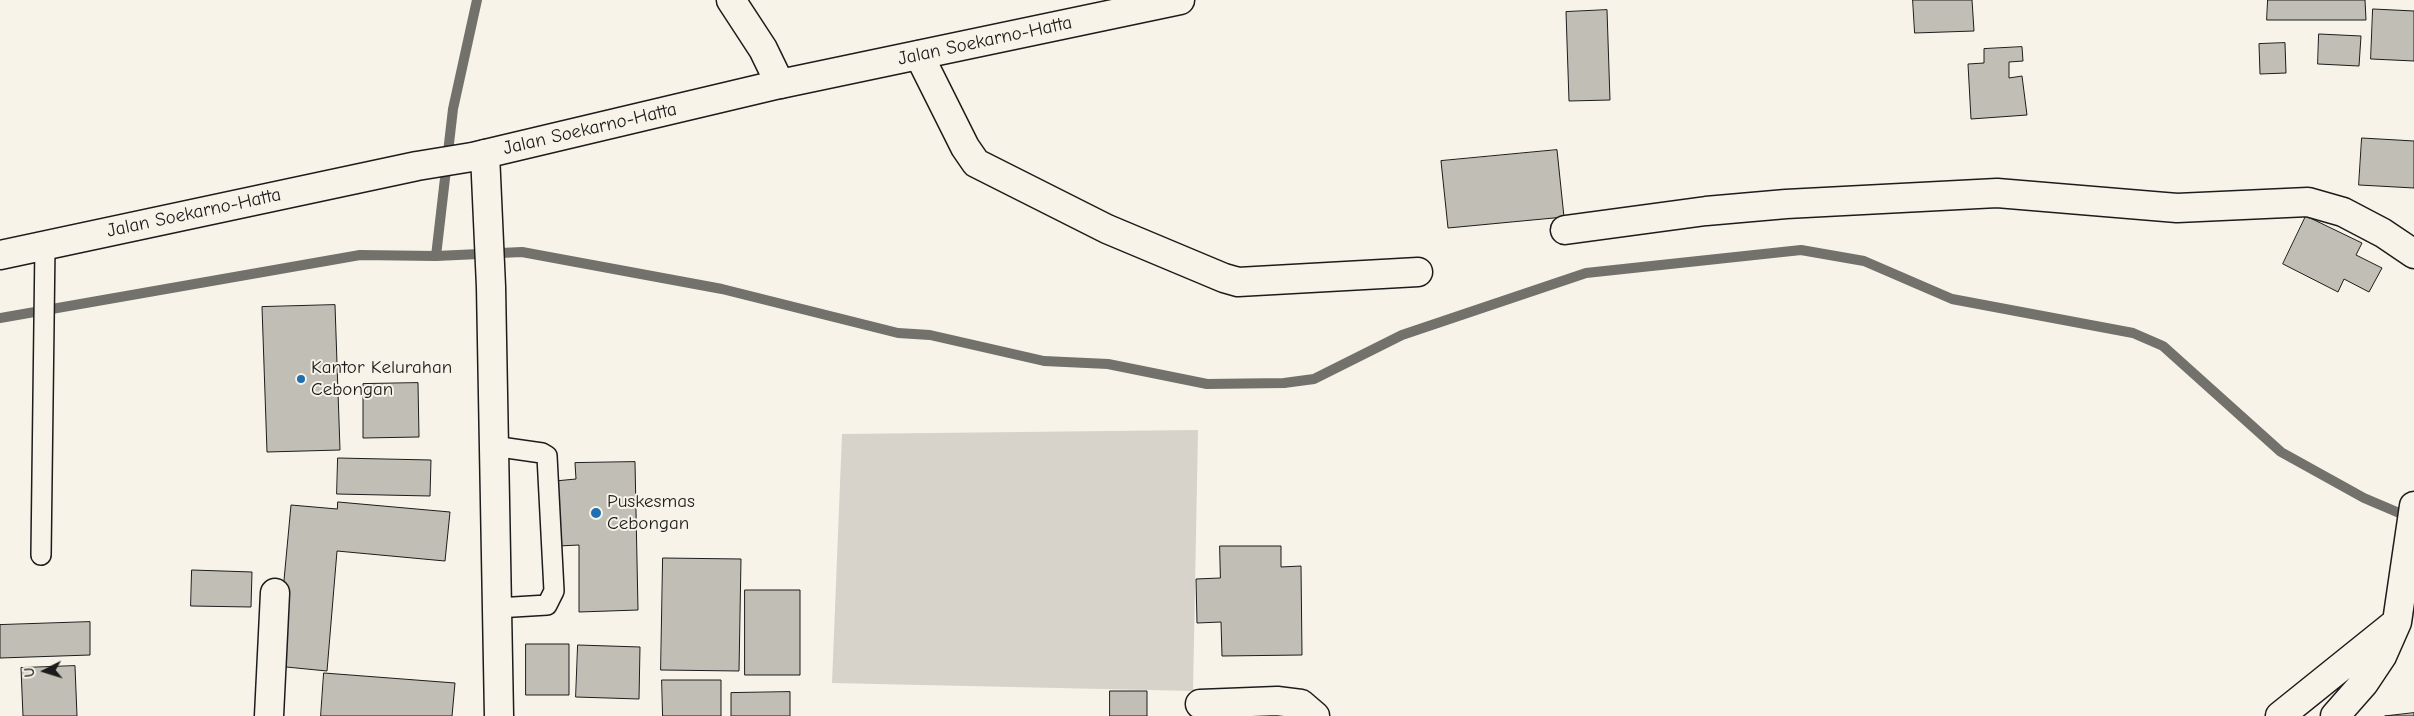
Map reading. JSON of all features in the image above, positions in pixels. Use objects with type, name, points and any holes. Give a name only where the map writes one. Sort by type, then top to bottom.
[{"type":"street","points":[[731,0],[759,42],[780,84]]},
{"type":"street","name":"Jalan Soekarno-Hatta","points":[[0,255],[417,166],[478,156],[780,84],[1180,0]]},
{"type":"street","points":[[919,54],[965,147],[976,163],[1107,229],[1224,278],[1238,282],[1418,272]]},
{"type":"street","points":[[478,156],[492,287],[493,446],[499,716]]},
{"type":"street","points":[[1565,230],[1706,211],[1997,193],[2177,208],[2308,202],[2343,212],[2383,233],[2414,254]]},
{"type":"street","points":[[2335,716],[2364,683],[2382,656],[2397,622],[2414,506]]},
{"type":"street","points":[[269,716],[275,593]]},
{"type":"street","points":[[2280,716],[2397,622]]},
{"type":"street","points":[[1200,704],[1285,702],[1301,704],[1315,716]]},
{"type":"lane","points":[[41,554],[45,246]]},
{"type":"lane","points":[[493,446],[542,453],[547,456],[554,591],[547,605],[497,608]]},
{"type":"shaded area","points":[[1198,430],[1193,691],[832,683],[842,434]]},
{"type":"building","points":[[1913,0],[1972,0],[1974,31],[1915,33]]},
{"type":"building","points":[[2268,0],[2365,0],[2366,20],[2267,20]]},
{"type":"building","points":[[2373,9],[2414,11],[2414,61],[2371,59]]},
{"type":"building","points":[[1607,10],[1610,100],[1569,101],[1566,12]]},
{"type":"building","points":[[2319,34],[2361,36],[2359,66],[2318,64]]},
{"type":"building","points":[[2285,43],[2286,73],[2260,74],[2259,44]]},
{"type":"building","points":[[2022,47],[2023,61],[2009,62],[2009,78],[2022,76],[2027,115],[1971,119],[1968,64],[1984,63],[1984,49]]},
{"type":"building","points":[[2362,138],[2414,141],[2414,188],[2359,185]]},
{"type":"building","points":[[1557,150],[1564,217],[1448,228],[1441,161]]},
{"type":"building","points":[[2306,216],[2362,243],[2356,255],[2382,268],[2369,292],[2344,279],[2338,292],[2283,264]]},
{"type":"building","name":"Kantor Kelurahan Cebongan","points":[[335,305],[340,450],[267,452],[262,307]]},
{"type":"building","points":[[418,383],[419,437],[363,438],[363,384]]},
{"type":"building","points":[[338,458],[431,460],[430,496],[337,494]]},
{"type":"building","name":"Puskesmas Cebongan","points":[[635,462],[638,610],[579,612],[579,545],[558,546],[555,481],[576,479],[575,463]]},
{"type":"building","points":[[338,502],[450,512],[445,561],[337,551],[327,671],[276,666],[291,505],[337,509]]},
{"type":"building","points":[[1220,546],[1281,546],[1281,567],[1301,566],[1302,655],[1222,656],[1221,622],[1197,623],[1196,579],[1220,578]]},
{"type":"building","points":[[663,558],[741,559],[739,671],[661,670]]},
{"type":"building","points":[[192,570],[252,572],[251,607],[191,606]]},
{"type":"building","points":[[745,590],[800,590],[800,675],[745,675]]},
{"type":"building","points":[[90,622],[90,655],[0,658],[0,625]]},
{"type":"building","points":[[526,644],[569,644],[569,695],[526,695]]},
{"type":"building","points":[[578,645],[640,647],[639,699],[576,697]]},
{"type":"building","points":[[75,666],[77,716],[23,716],[21,668]]},
{"type":"building","points":[[324,673],[455,683],[452,716],[321,716]]},
{"type":"building","points":[[662,680],[721,680],[721,716],[663,716]]},
{"type":"building","points":[[1110,691],[1147,691],[1147,716],[1110,716]]},
{"type":"building","points":[[790,692],[790,716],[731,716],[731,693]]},
{"type":"building","points":[[2414,713],[2414,716],[2385,716]]},
{"type":"waterway","points":[[436,256],[453,109],[477,0]]},
{"type":"waterway","points":[[0,318],[360,255],[436,256],[522,252],[722,289],[898,333],[930,335],[1044,361],[1108,364],[1207,384],[1284,383],[1314,379],[1402,335],[1586,273],[1801,250],[1864,261],[1952,299],[2133,333],[2163,346],[2281,452],[2364,498],[2411,518]]},
{"type":"place","name":"Kantor Kelurahan Cebongan","points":[[301,379]]},
{"type":"place","name":"Puskesmas Cebongan","points":[[596,513]]}]
